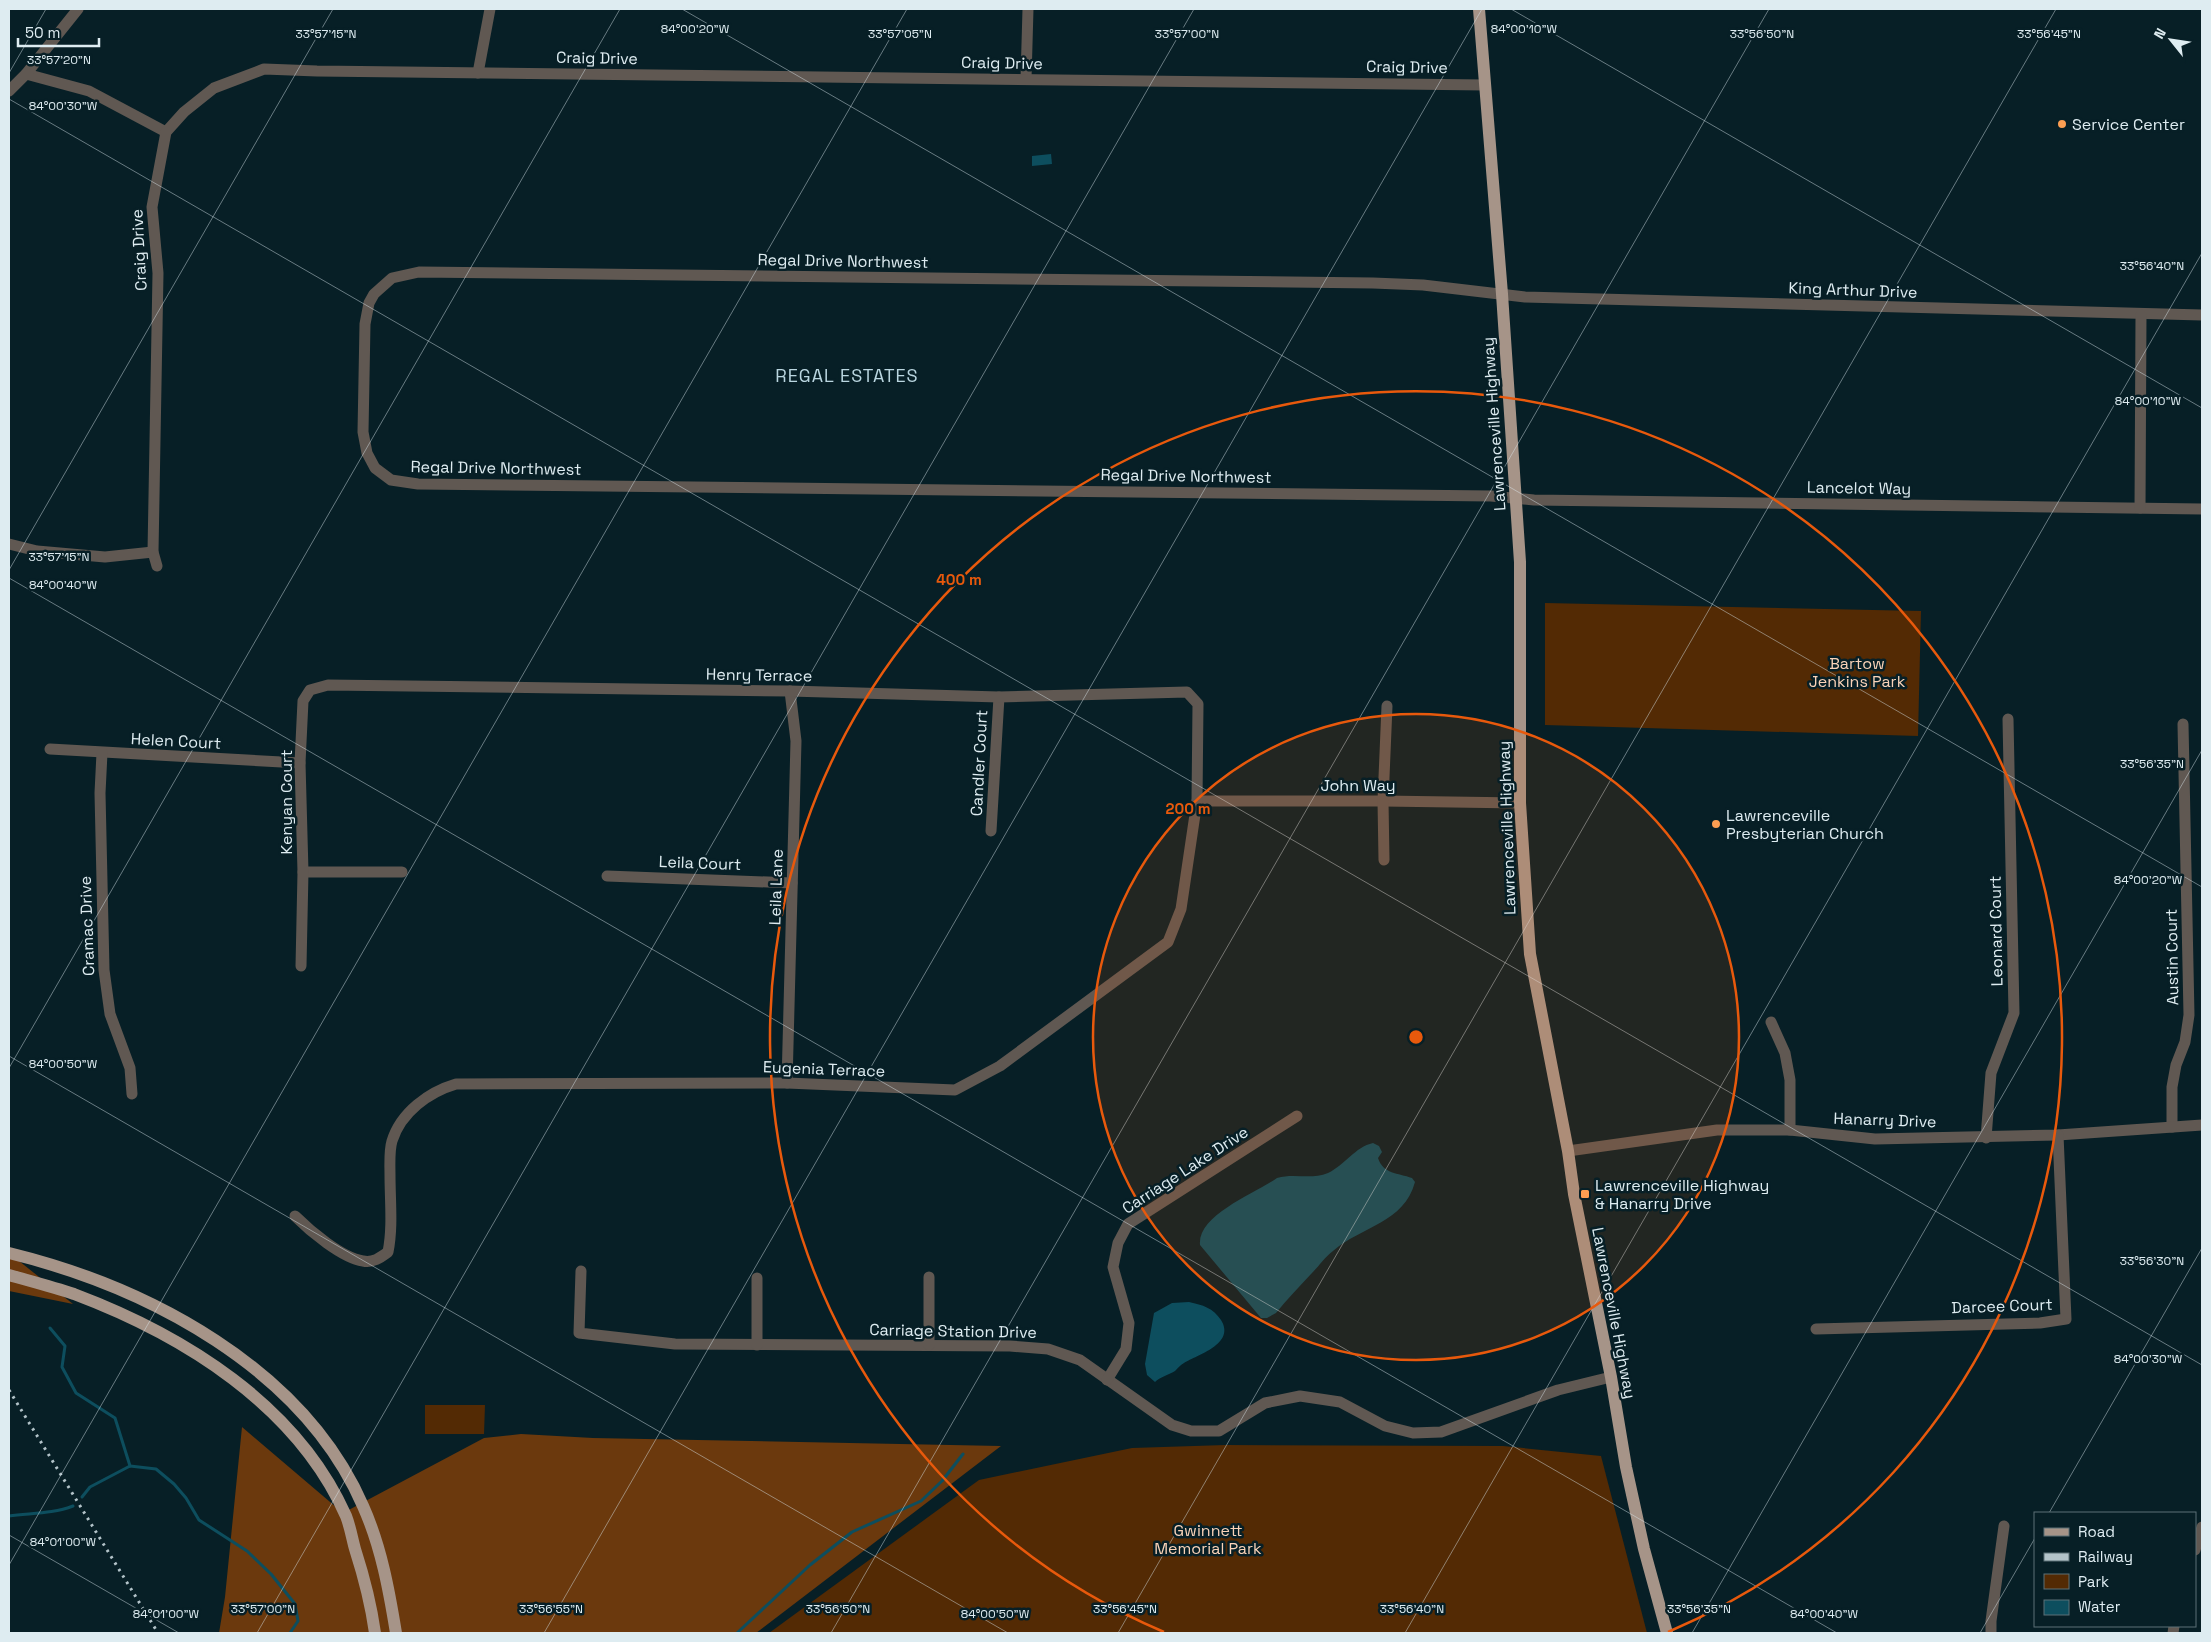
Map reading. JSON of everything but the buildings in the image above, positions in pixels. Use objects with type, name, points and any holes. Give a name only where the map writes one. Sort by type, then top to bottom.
[{"type":"main road","name":"Lawrenceville Highway","points":[[1479,9],[1502,294],[1520,562],[1520,803],[1530,954],[1568,1151],[1574,1194],[1611,1377],[1626,1467],[1644,1549],[1667,1633]]},
{"type":"main road","points":[[9,1253],[69,1270],[174,1316],[232,1352],[283,1392],[321,1436],[343,1468],[362,1504],[378,1545],[391,1601],[396,1633]]},
{"type":"main road","points":[[9,1275],[73,1294],[155,1331],[224,1372],[269,1409],[296,1438],[320,1472],[346,1516],[369,1594],[375,1633]]},
{"type":"street","points":[[9,91],[26,74],[78,9]]},
{"type":"street","points":[[478,72],[490,9]]},
{"type":"street","points":[[1026,79],[1028,9]]},
{"type":"street","name":"Craig Drive","points":[[157,566],[153,552],[158,273],[152,207],[166,132],[184,112],[214,88],[264,69],[1485,85]]},
{"type":"street","points":[[26,74],[89,92],[166,132]]},
{"type":"street","name":"Regal Drive Northwest","points":[[1502,294],[1423,285],[1373,283],[411,273],[392,278],[382,285],[374,294],[365,314],[364,440],[367,453],[375,468],[383,475],[403,483],[418,484],[1491,496],[1516,499]]},
{"type":"street","name":"King Arthur Drive","points":[[1502,294],[2141,315],[2202,315]]},
{"type":"street","points":[[2140,508],[2141,315]]},
{"type":"street","name":"Lancelot Way","points":[[1516,499],[2202,509]]},
{"type":"street","points":[[9,544],[37,551],[105,557],[153,552]]},
{"type":"street","name":"Kenyan Court","points":[[301,966],[303,872],[300,763],[303,701],[310,690],[328,685],[360,686]]},
{"type":"street","name":"Henry Terrace","points":[[360,686],[790,691],[999,697],[1157,693]]},
{"type":"street","name":"Leila Lane","points":[[787,1084],[796,741],[790,691]]},
{"type":"street","name":"Eugenia Terrace","points":[[295,1216],[344,1254],[363,1261],[377,1260],[388,1252],[390,1239],[390,1162],[392,1140],[416,1104],[440,1089],[456,1084],[787,1084],[954,1090],[1000,1066],[1168,942],[1181,909],[1197,801],[1198,704],[1187,692],[1157,693]]},
{"type":"street","name":"Candler Court","points":[[991,831],[999,697]]},
{"type":"street","points":[[1384,860],[1383,800],[1387,706]]},
{"type":"street","name":"Leonard Court","points":[[1986,1138],[1991,1073],[2014,1013],[2008,720]]},
{"type":"street","name":"Austin Court","points":[[2172,1127],[2172,1087],[2176,1065],[2185,1042],[2189,1015],[2183,724]]},
{"type":"street","name":"Helen Court","points":[[50,750],[300,763]]},
{"type":"street","name":"Cramac Drive","points":[[102,753],[100,793],[104,970],[110,1014],[130,1068],[132,1094]]},
{"type":"street","name":"John Way","points":[[1197,801],[1383,800],[1520,803]]},
{"type":"street","points":[[303,872],[402,872]]},
{"type":"street","name":"Leila Court","points":[[607,876],[792,883]]},
{"type":"street","points":[[1771,1022],[1785,1053],[1790,1080],[1790,1130]]},
{"type":"street","name":"Carriage Lake Drive","points":[[1107,1380],[1126,1350],[1129,1324],[1113,1267],[1118,1243],[1128,1224],[1296,1116]]},
{"type":"street","name":"Hanarry Drive","points":[[1568,1151],[1717,1130],[1790,1130],[1875,1139],[1986,1138],[2202,1125]]},
{"type":"street","name":"Darcee Court","points":[[1816,1329],[2040,1323],[2066,1319],[2058,1135]]},
{"type":"street","name":"Carriage Station Drive","points":[[581,1271],[579,1333],[675,1344],[1010,1346],[1048,1349],[1080,1360],[1172,1425],[1191,1431],[1219,1430],[1265,1403],[1300,1396],[1340,1402],[1385,1426],[1413,1433],[1441,1432],[1558,1390],[1611,1377]]},
{"type":"street","points":[[928,1345],[929,1277]]},
{"type":"street","points":[[757,1278],[757,1344]]},
{"type":"street","points":[[1991,1633],[1991,1620],[2004,1526]]},
{"type":"street","points":[[2196,1547],[2202,1528]]},
{"type":"green space","name":"Bartow Jenkins Park","points":[[1545,603],[1921,611],[1918,736],[1545,725]]},
{"type":"green space","points":[[425,1405],[485,1405],[484,1434],[425,1434]]},
{"type":"green space","name":"Gwinnett Memorial Park","points":[[1225,1445],[1503,1446],[1601,1456],[1647,1633],[769,1633],[979,1480],[1132,1448]]},
{"type":"shaded area","points":[[9,1253],[73,1304],[9,1291]]},
{"type":"shaded area","points":[[242,1427],[343,1513],[484,1438],[521,1434],[593,1438],[1001,1446],[756,1633],[219,1633],[225,1597]]},
{"type":"water","points":[[1051,154],[1052,164],[1032,166],[1032,156]]},
{"type":"water","points":[[1373,1143],[1379,1146],[1382,1152],[1378,1158],[1383,1167],[1412,1178],[1415,1182],[1410,1196],[1402,1207],[1392,1215],[1356,1235],[1330,1253],[1276,1313],[1267,1318],[1261,1318],[1200,1245],[1202,1234],[1208,1224],[1230,1206],[1277,1178],[1315,1176],[1328,1173],[1340,1166],[1361,1148]]},
{"type":"water","points":[[1189,1302],[1203,1306],[1215,1313],[1221,1320],[1224,1328],[1223,1336],[1213,1348],[1155,1382],[1147,1375],[1145,1364],[1154,1313],[1172,1303]]},
{"type":"waterway","points":[[50,1328],[65,1346],[62,1367],[76,1393],[115,1418],[130,1466]]},
{"type":"waterway","points":[[737,1633],[810,1565],[852,1532],[921,1501],[942,1481],[963,1454]]},
{"type":"waterway","points":[[130,1466],[156,1469],[174,1484],[186,1498],[199,1520],[247,1551],[271,1574],[295,1604],[298,1621],[290,1633]]},
{"type":"waterway","points":[[82,1497],[90,1487],[130,1466]]},
{"type":"waterway","points":[[9,1516],[49,1512],[73,1506]]},
{"type":"railway","points":[[9,1390],[158,1633]]},
{"type":"place","name":"Service Center","points":[[2062,124]]},
{"type":"place","name":"Lawrenceville Presbyterian Church","points":[[1716,824]]},
{"type":"place","name":"Lawrenceville Highway & Hanarry Drive","points":[[1585,1194]]},
{"type":"district","name":"REGAL ESTATES","points":[[847,375]]}]
